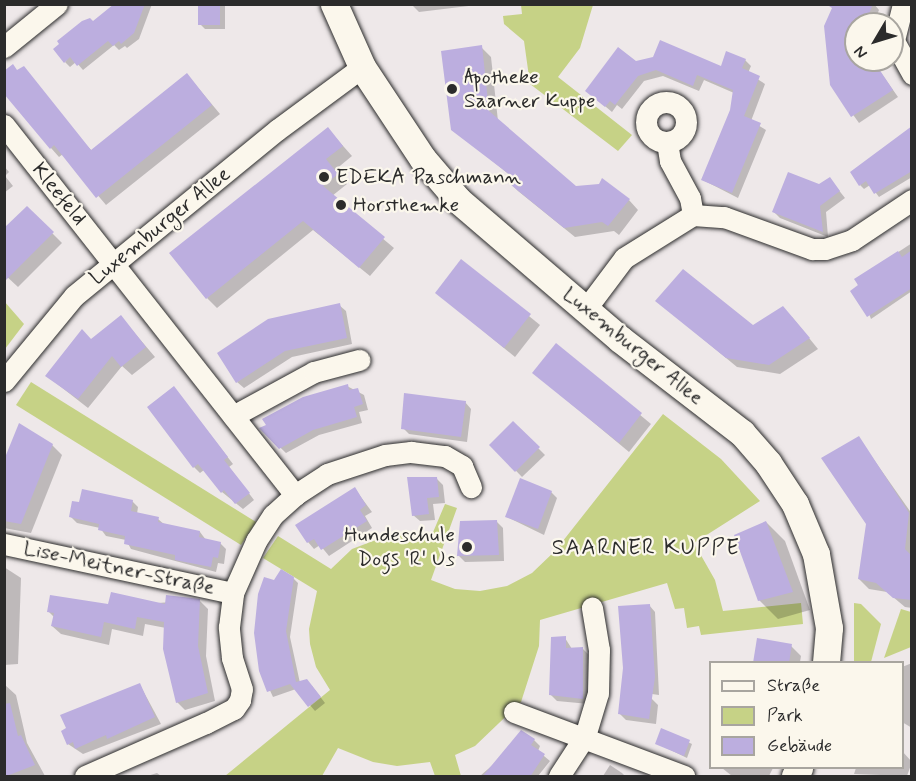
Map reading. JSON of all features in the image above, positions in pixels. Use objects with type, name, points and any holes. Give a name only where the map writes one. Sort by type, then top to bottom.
[{"type":"street","points":[[4,47],[57,4]]},
{"type":"street","name":"Luxemburger Allee","points":[[334,4],[362,67],[423,159],[458,200],[585,309],[742,433],[768,463],[795,504],[816,554],[829,628],[826,661]]},
{"type":"street","points":[[903,4],[894,41],[912,74]]},
{"type":"street","name":"Luxemburger Allee","points":[[4,381],[59,313],[114,262],[362,67]]},
{"type":"street","name":"Kleefeld","points":[[4,125],[114,262]]},
{"type":"street","points":[[667,142],[670,161],[690,198],[693,215]]},
{"type":"street","points":[[585,309],[624,258],[693,215],[723,217],[812,249],[825,249],[852,240],[912,200]]},
{"type":"street","points":[[114,262],[295,495]]},
{"type":"street","points":[[233,416],[314,372],[359,360]]},
{"type":"street","name":"Lise-Meitner-Straße","points":[[85,777],[234,709],[242,689],[232,658],[233,593],[256,541],[273,515],[295,495],[327,474],[385,455],[411,452],[445,456],[462,466],[471,487]]},
{"type":"street","name":"Lise-Meitner-Straße","points":[[4,544],[233,593]]},
{"type":"street","points":[[559,777],[585,736],[598,693],[599,650],[592,608]]},
{"type":"street","points":[[514,712],[585,736],[684,777]]},
{"type":"green space","points":[[521,5],[593,5],[580,48],[558,77],[632,135],[618,151],[530,84],[524,41],[504,24],[503,16],[522,14]]},
{"type":"green space","points":[[4,301],[24,324],[5,349],[4,349]]},
{"type":"green space","points":[[31,382],[256,522],[241,545],[16,405]]},
{"type":"green space","points":[[663,414],[721,459],[760,501],[694,543],[715,580],[723,611],[801,603],[803,624],[701,635],[699,626],[687,628],[684,608],[675,609],[667,583],[540,620],[539,646],[521,702],[475,746],[455,755],[461,776],[435,776],[430,762],[397,766],[373,762],[338,748],[322,776],[225,776],[330,690],[316,667],[310,644],[309,629],[317,591],[263,558],[278,536],[331,569],[352,549],[381,538],[406,534],[431,537],[445,504],[457,508],[431,580],[455,589],[480,591],[507,586],[532,573],[555,551]]},
{"type":"green space","points":[[854,603],[861,604],[881,624],[871,661],[854,661]]},
{"type":"green space","points":[[901,609],[911,612],[911,647],[884,658]]},
{"type":"building","points":[[114,4],[145,4],[134,33],[121,44],[119,41],[113,46],[108,41],[77,66],[70,57],[64,63],[53,49],[59,44],[57,41],[82,21],[90,18],[93,21]]},
{"type":"building","points":[[198,4],[220,4],[220,25],[198,25]]},
{"type":"building","points":[[826,4],[873,4],[870,12],[844,12],[844,72],[881,72],[893,90],[851,117],[830,85],[824,26],[832,8]]},
{"type":"building","points":[[660,40],[721,66],[726,51],[746,59],[742,68],[760,76],[744,116],[761,123],[732,193],[701,180],[730,110],[733,90],[697,75],[693,86],[656,70],[638,76],[615,105],[610,101],[605,107],[585,91],[618,47],[636,61],[653,57]]},
{"type":"building","points":[[482,45],[489,111],[576,186],[599,184],[602,178],[630,199],[608,226],[602,222],[564,228],[506,181],[510,175],[451,130],[441,51]]},
{"type":"building","points":[[13,64],[17,70],[24,66],[91,150],[187,73],[212,105],[96,198],[54,145],[50,149],[4,94],[4,71]]},
{"type":"building","points":[[912,126],[912,171],[874,194],[866,181],[859,186],[850,172]]},
{"type":"building","points":[[328,127],[343,146],[326,159],[338,174],[323,186],[385,237],[359,268],[303,221],[206,299],[169,253]]},
{"type":"building","points":[[788,172],[819,184],[830,177],[840,191],[820,206],[823,232],[772,212]]},
{"type":"building","points":[[27,206],[54,232],[4,282],[4,228]]},
{"type":"building","points":[[912,250],[912,288],[867,317],[850,291],[858,285],[854,279],[898,251],[902,257]]},
{"type":"building","points":[[461,259],[531,314],[504,348],[435,293]]},
{"type":"building","points":[[683,269],[753,325],[783,306],[810,338],[769,365],[726,358],[655,301]]},
{"type":"building","points":[[340,303],[347,338],[285,351],[236,383],[217,353],[268,319]]},
{"type":"building","points":[[121,315],[146,347],[121,367],[112,356],[78,399],[45,376],[82,329],[91,339]]},
{"type":"building","points":[[556,343],[642,413],[619,443],[532,373]]},
{"type":"building","points":[[348,384],[349,390],[358,388],[363,404],[354,407],[357,417],[313,430],[279,449],[259,428],[266,425],[262,419],[303,397]]},
{"type":"building","points":[[174,386],[228,457],[224,460],[250,493],[235,504],[224,490],[221,493],[198,464],[193,468],[147,407]]},
{"type":"building","points":[[404,393],[466,401],[461,437],[401,429]]},
{"type":"building","points":[[513,421],[540,447],[515,472],[489,445]]},
{"type":"building","points":[[19,423],[53,444],[21,524],[4,521],[4,460]]},
{"type":"building","points":[[859,436],[909,513],[905,549],[912,556],[912,600],[893,598],[876,583],[858,579],[866,524],[821,458]]},
{"type":"building","points":[[407,477],[437,477],[439,497],[427,498],[429,514],[412,516]]},
{"type":"building","points":[[520,478],[552,491],[538,529],[505,517]]},
{"type":"building","points":[[355,487],[366,505],[360,510],[367,521],[321,550],[314,539],[307,543],[295,525]]},
{"type":"building","points":[[82,489],[133,500],[131,511],[159,517],[158,522],[200,531],[199,537],[221,542],[218,558],[213,557],[211,567],[175,560],[175,555],[124,544],[125,536],[98,530],[99,524],[69,517],[72,501],[79,502]]},
{"type":"building","points":[[497,520],[499,555],[457,556],[460,521]]},
{"type":"building","points":[[766,521],[793,592],[758,601],[734,535]]},
{"type":"building","points":[[281,569],[294,577],[286,631],[296,682],[307,679],[321,697],[308,707],[290,684],[267,692],[259,671],[254,633],[258,594],[264,577],[274,580]]},
{"type":"building","points":[[111,592],[165,604],[166,595],[200,599],[198,646],[208,693],[176,703],[163,649],[164,622],[137,617],[135,629],[104,622],[101,637],[51,626],[54,613],[47,612],[50,595],[108,604]]},
{"type":"building","points":[[650,604],[655,677],[649,719],[618,714],[623,668],[618,606]]},
{"type":"building","points":[[566,636],[566,648],[583,647],[583,699],[549,695],[551,637]]},
{"type":"building","points":[[757,638],[792,644],[789,661],[753,661]]},
{"type":"building","points":[[140,683],[155,717],[107,739],[106,735],[75,749],[73,742],[67,745],[61,731],[66,728],[60,715]]},
{"type":"building","points":[[10,703],[18,736],[21,735],[35,765],[4,777],[4,704]]},
{"type":"building","points":[[661,728],[690,740],[684,756],[655,744]]},
{"type":"building","points":[[521,730],[535,739],[531,745],[545,754],[530,777],[482,777]]},
{"type":"place","name":"Apotheke Saarner Kuppe","points":[[452,89]]},
{"type":"place","name":"EDEKA Paschmann","points":[[324,177]]},
{"type":"place","name":"Horsthemke","points":[[341,205]]},
{"type":"place","name":"Hundeschule Dogs 'R' Us","points":[[467,547]]},
{"type":"district","name":"SAARNER KUPPE","points":[[646,549]]}]
